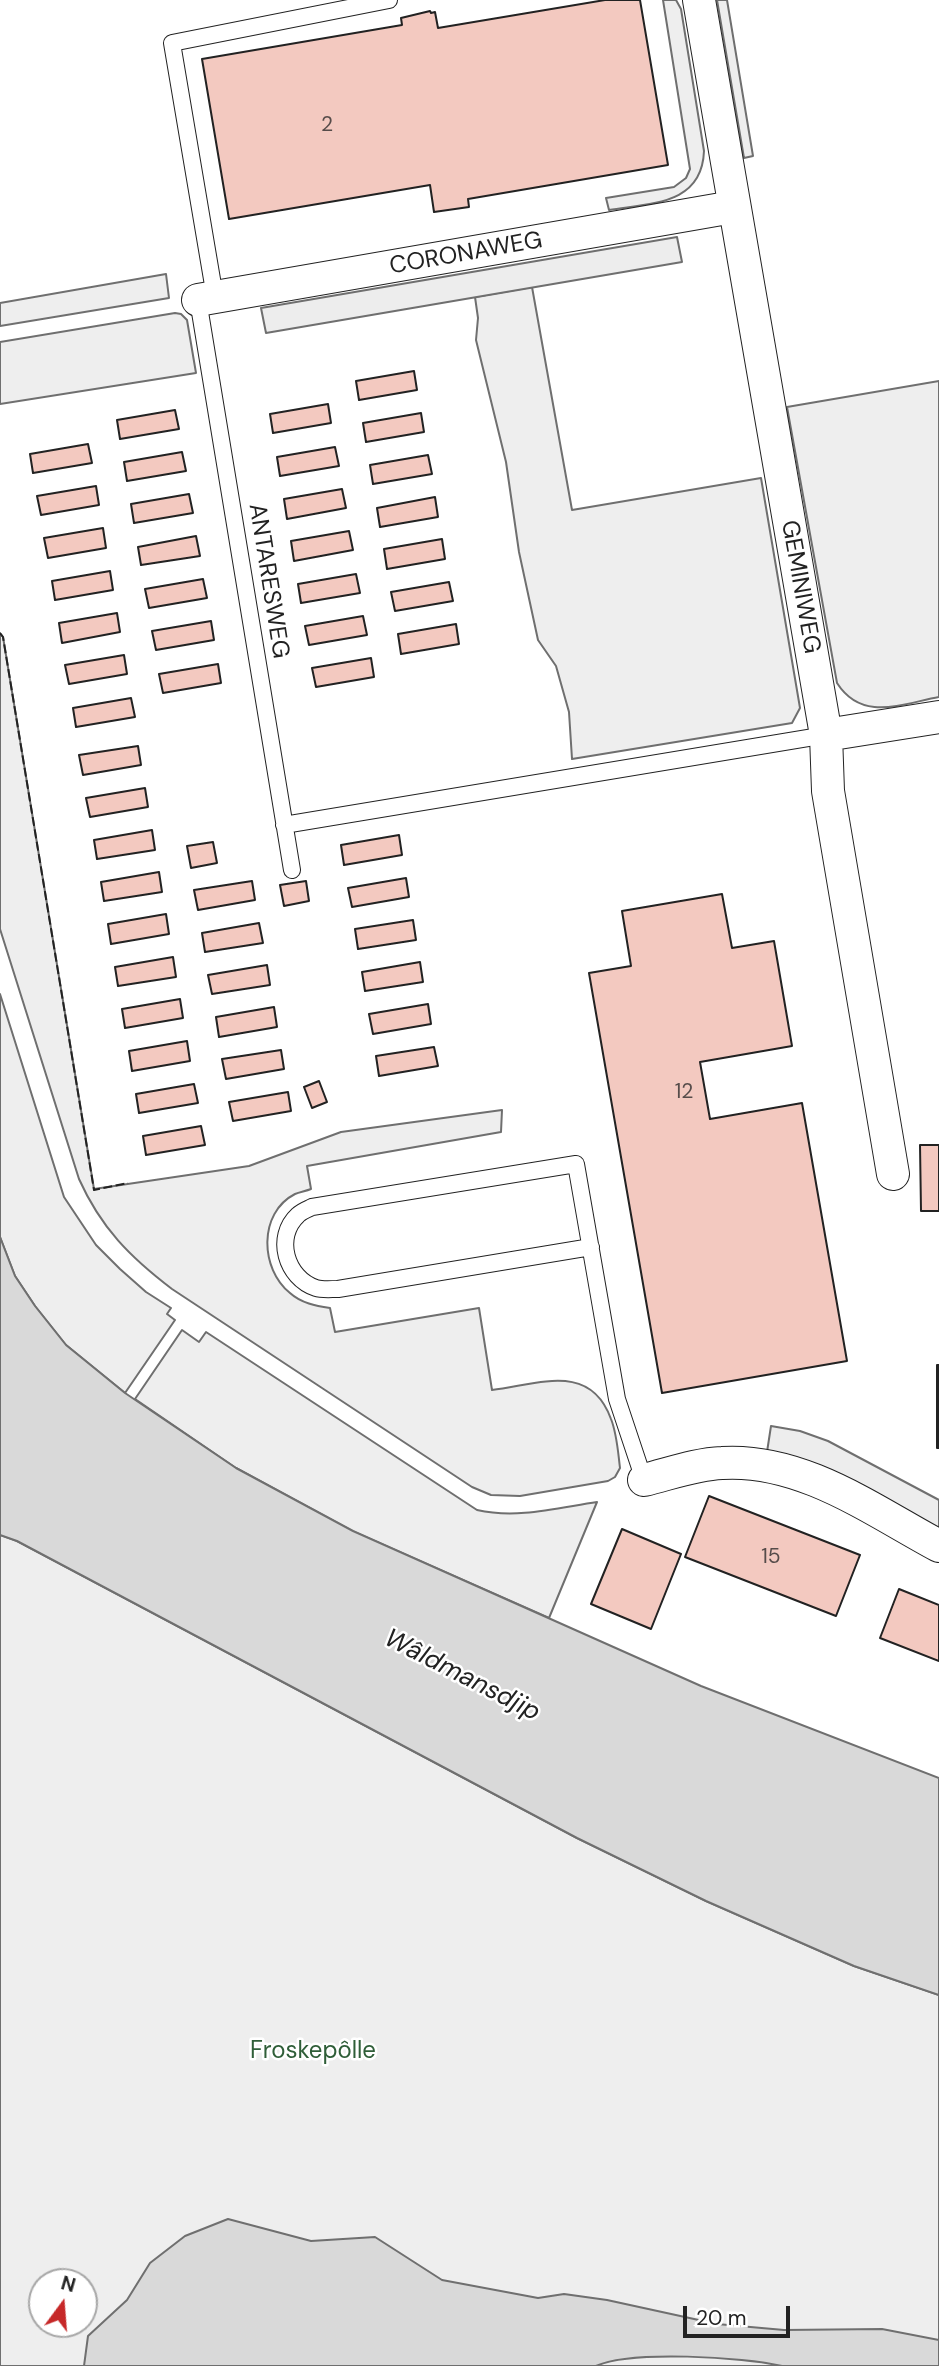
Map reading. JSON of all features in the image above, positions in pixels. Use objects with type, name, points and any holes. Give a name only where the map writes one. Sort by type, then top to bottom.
[{"type":"street","name":"GEMINIWEG","points":[[699,0],[827,735],[828,791],[893,1174]]},
{"type":"street","name":"CORONAWEG","points":[[207,298],[733,207]]},
{"type":"street","points":[[827,735],[939,717]]},
{"type":"street","points":[[643,1480],[720,1463],[754,1463],[788,1470],[820,1481],[939,1546]]},
{"type":"lane","name":"ANTARESWEG","points":[[292,870],[172,43],[389,0]]},
{"type":"lane","points":[[284,825],[827,735]]},
{"type":"lane","points":[[591,1247],[338,1289],[317,1289],[300,1279],[289,1264],[284,1245],[288,1227],[299,1214],[312,1207],[576,1164],[591,1247],[617,1399],[643,1480]]},
{"type":"green space","points":[[663,0],[676,0],[681,9],[704,151],[701,169],[684,192],[672,198],[609,210],[606,198],[674,187],[686,178],[690,169]]},
{"type":"green space","points":[[717,0],[727,0],[753,156],[744,158]]},
{"type":"green space","points":[[166,274],[169,298],[0,326],[0,303]]},
{"type":"green space","points":[[532,287],[572,510],[761,478],[800,708],[792,723],[572,759],[569,712],[556,666],[538,640],[519,552],[506,462],[476,340],[478,318],[475,297]]},
{"type":"green space","points":[[181,314],[187,320],[196,373],[0,404],[0,342]]},
{"type":"green space","points":[[939,381],[939,697],[897,706],[870,706],[858,703],[837,683],[787,407]]},
{"type":"green space","points":[[0,633],[3,637],[94,1189],[249,1166],[341,1132],[502,1110],[501,1132],[307,1166],[311,1189],[295,1194],[283,1203],[274,1214],[269,1227],[267,1242],[273,1270],[280,1283],[294,1296],[309,1304],[330,1308],[335,1332],[479,1308],[492,1390],[560,1381],[576,1383],[590,1389],[602,1401],[613,1425],[620,1468],[615,1477],[608,1481],[520,1496],[491,1495],[472,1487],[172,1289],[130,1253],[107,1227],[79,1179],[0,929]]},
{"type":"green space","points":[[0,994],[64,1197],[96,1245],[146,1292],[171,1308],[167,1314],[175,1320],[125,1393],[66,1345],[15,1276],[0,1237]]},
{"type":"green space","points":[[182,1330],[199,1342],[206,1332],[477,1510],[522,1513],[597,1502],[549,1618],[352,1531],[236,1468],[135,1399]]},
{"type":"green space","name":"Froskepôlle","points":[[0,1535],[17,1541],[577,1838],[706,1901],[854,1966],[939,1995],[939,2366],[0,2366]]},
{"type":"shaded area","points":[[677,237],[682,262],[266,333],[261,308]]},
{"type":"shaded area","points":[[771,1426],[800,1431],[828,1441],[939,1500],[939,1532],[767,1452]]},
{"type":"water","name":"Wâldmansdjip","points":[[0,1237],[15,1276],[66,1345],[125,1393],[236,1468],[353,1531],[701,1686],[939,1778],[939,1995],[854,1966],[706,1901],[577,1838],[17,1541],[0,1535]]},
{"type":"water","points":[[228,2219],[311,2241],[375,2237],[442,2280],[538,2298],[564,2294],[607,2300],[717,2324],[784,2330],[882,2329],[939,2340],[939,2366],[782,2366],[715,2358],[660,2357],[612,2361],[596,2366],[84,2366],[88,2338],[98,2338],[98,2327],[127,2300],[150,2263],[185,2236]]},
{"type":"building","points":[[605,0],[640,0],[668,165],[468,199],[469,207],[434,212],[430,185],[229,219],[202,59],[402,25],[401,18],[430,11],[435,12],[438,28]]},
{"type":"building","points":[[414,371],[417,390],[359,400],[356,381]]},
{"type":"building","points":[[328,404],[331,423],[273,433],[270,414]]},
{"type":"building","points":[[175,410],[179,429],[120,439],[117,420]]},
{"type":"building","points":[[421,413],[424,432],[366,442],[363,423]]},
{"type":"building","points":[[88,444],[92,463],[33,473],[30,454]]},
{"type":"building","points":[[335,447],[339,466],[280,476],[277,457]]},
{"type":"building","points":[[182,452],[186,471],[127,481],[124,462]]},
{"type":"building","points":[[428,455],[432,474],[373,484],[370,465]]},
{"type":"building","points":[[96,486],[99,505],[41,515],[37,496]]},
{"type":"building","points":[[342,489],[346,508],[287,519],[284,499]]},
{"type":"building","points":[[189,494],[193,513],[134,523],[131,504]]},
{"type":"building","points":[[435,497],[438,517],[380,527],[377,508]]},
{"type":"building","points":[[103,528],[106,548],[48,558],[44,538]]},
{"type":"building","points":[[349,531],[353,550],[294,561],[291,541]]},
{"type":"building","points":[[196,536],[200,556],[141,565],[138,547]]},
{"type":"building","points":[[442,539],[445,559],[387,569],[384,549]]},
{"type":"building","points":[[110,571],[113,590],[55,600],[52,581]]},
{"type":"building","points":[[356,574],[360,593],[301,603],[298,584]]},
{"type":"building","points":[[203,579],[207,598],[149,608],[145,589]]},
{"type":"building","points":[[449,582],[453,601],[395,611],[391,592]]},
{"type":"building","points":[[117,613],[120,632],[62,643],[59,623]]},
{"type":"building","points":[[363,616],[367,635],[309,645],[305,626]]},
{"type":"building","points":[[211,621],[214,640],[156,650],[152,631]]},
{"type":"building","points":[[456,624],[459,644],[401,654],[398,634]]},
{"type":"building","points":[[124,655],[127,674],[69,684],[65,665]]},
{"type":"building","points":[[371,658],[374,677],[316,687],[312,668]]},
{"type":"building","points":[[218,664],[221,683],[163,693],[159,674]]},
{"type":"building","points":[[131,698],[135,717],[76,727],[73,708]]},
{"type":"building","points":[[138,746],[141,765],[83,775],[79,755]]},
{"type":"building","points":[[145,788],[148,807],[90,817],[86,798]]},
{"type":"building","points":[[152,830],[155,850],[97,859],[94,840]]},
{"type":"building","points":[[399,835],[402,855],[344,865],[341,845]]},
{"type":"building","points":[[213,842],[217,863],[191,868],[187,846]]},
{"type":"building","points":[[159,872],[162,892],[104,901],[101,882]]},
{"type":"building","points":[[406,878],[409,897],[352,907],[348,888]]},
{"type":"building","points":[[252,881],[255,900],[198,910],[194,890]]},
{"type":"building","points":[[306,881],[309,901],[284,906],[280,885]]},
{"type":"building","points":[[722,894],[732,948],[774,941],[792,1046],[700,1062],[710,1119],[802,1103],[847,1361],[662,1393],[589,973],[631,966],[622,911]]},
{"type":"building","points":[[166,914],[169,934],[111,944],[108,924]]},
{"type":"building","points":[[413,920],[416,940],[358,949],[355,929]]},
{"type":"building","points":[[259,923],[263,943],[205,952],[202,933]]},
{"type":"building","points":[[173,957],[176,977],[118,986],[115,967]]},
{"type":"building","points":[[420,962],[423,982],[365,991],[362,972]]},
{"type":"building","points":[[267,965],[270,985],[212,994],[208,975]]},
{"type":"building","points":[[180,999],[183,1018],[125,1028],[122,1009]]},
{"type":"building","points":[[428,1004],[431,1024],[373,1034],[369,1014]]},
{"type":"building","points":[[274,1007],[277,1027],[219,1037],[216,1017]]},
{"type":"building","points":[[187,1041],[190,1061],[132,1071],[129,1051]]},
{"type":"building","points":[[434,1047],[438,1066],[379,1076],[376,1056]]},
{"type":"building","points":[[281,1050],[284,1069],[226,1079],[222,1059]]},
{"type":"building","points":[[319,1081],[327,1102],[312,1108],[304,1087]]},
{"type":"building","points":[[194,1084],[198,1103],[139,1113],[136,1094]]},
{"type":"building","points":[[288,1092],[291,1111],[233,1121],[229,1102]]},
{"type":"building","points":[[201,1126],[205,1145],[146,1155],[143,1136]]},
{"type":"building","points":[[920,1145],[939,1145],[939,1211],[921,1211]]},
{"type":"building","points":[[939,1365],[939,1448],[937,1448]]},
{"type":"building","points":[[709,1496],[860,1555],[836,1616],[685,1557]]},
{"type":"building","points":[[622,1529],[681,1554],[651,1629],[591,1604]]},
{"type":"building","points":[[899,1589],[939,1605],[939,1661],[880,1638]]},
{"type":"fence","points":[[0,633],[3,637],[94,1190],[128,1183]]}]
